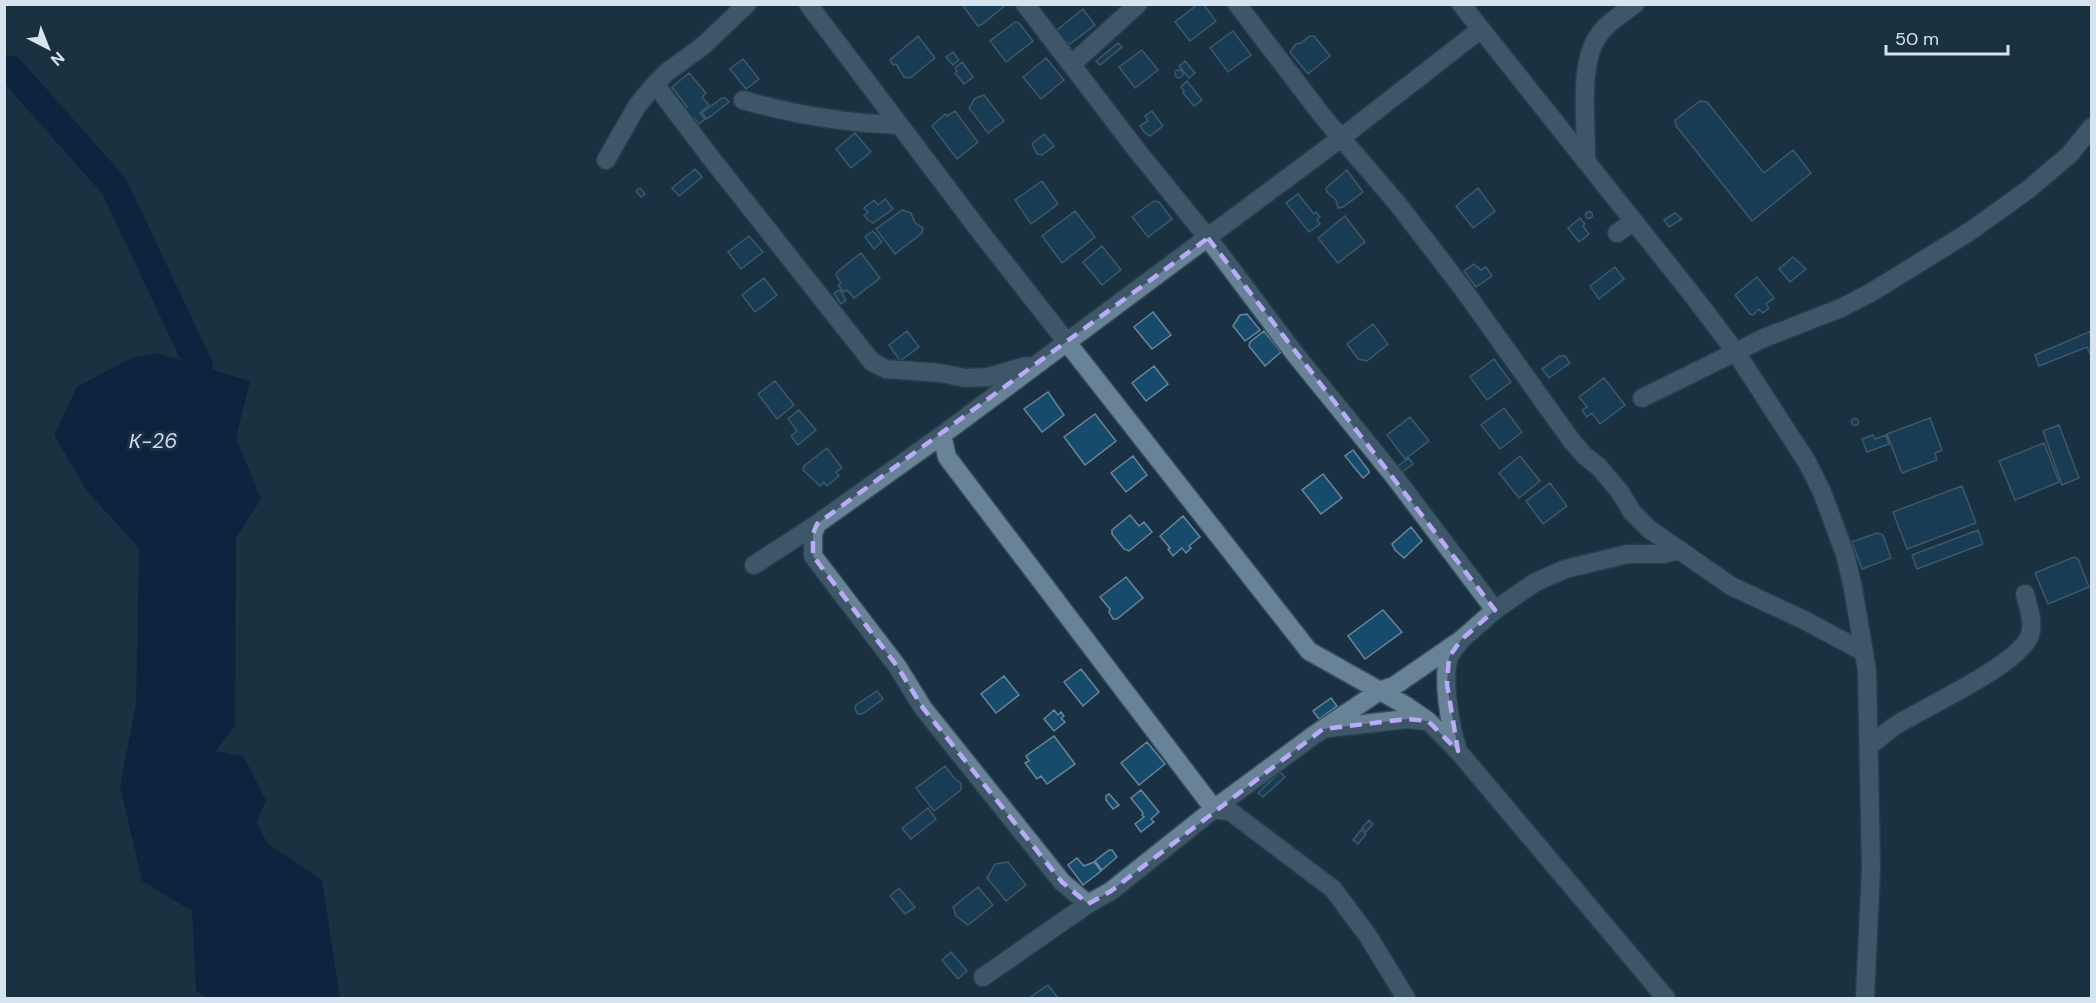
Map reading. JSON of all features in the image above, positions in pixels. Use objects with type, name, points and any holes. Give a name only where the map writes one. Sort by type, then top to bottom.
[{"type":"street","points":[[606,160],[638,106],[655,84],[704,45],[747,4]]},
{"type":"street","points":[[808,4],[1066,341],[1309,651],[1381,690],[1428,721],[1458,751],[1666,999]]},
{"type":"street","points":[[1025,4],[1139,153],[1208,238],[1295,354],[1394,476],[1495,610]]},
{"type":"street","points":[[1237,4],[1341,138],[1405,212],[1571,440],[1605,473],[1632,512],[1649,529],[1731,586],[1802,619],[1864,652]]},
{"type":"street","points":[[1461,4],[1735,351],[1807,462],[1822,492],[1845,554],[1867,671],[1871,868],[1865,999]]},
{"type":"street","points":[[1586,162],[1586,70],[1592,48],[1598,36],[1635,4]]},
{"type":"street","points":[[1072,64],[1138,5]]},
{"type":"street","points":[[754,565],[817,524],[942,435],[1341,138],[1480,29]]},
{"type":"street","points":[[655,84],[872,362],[886,369],[941,373],[965,378],[988,377],[1039,362]]},
{"type":"street","points":[[744,100],[827,119],[899,125]]},
{"type":"street","points":[[1642,398],[1735,351],[1841,308],[1872,292],[1969,232],[2036,183],[2070,154],[2091,127]]},
{"type":"street","points":[[1617,233],[1634,221]]},
{"type":"street","points":[[942,435],[947,458],[1214,809],[1231,812],[1333,889],[1368,936],[1406,999]]},
{"type":"street","points":[[817,524],[813,534],[813,556],[897,666],[923,708],[1062,882],[1088,904]]},
{"type":"street","points":[[983,977],[1088,904],[1111,891],[1214,809],[1323,729],[1381,690],[1394,686],[1461,640],[1495,610],[1534,583],[1565,569],[1628,554],[1664,554],[1680,550]]},
{"type":"street","points":[[1869,746],[1897,725],[2000,667],[2019,651],[2030,634],[2030,614],[2025,594]]},
{"type":"street","points":[[1458,751],[1451,728],[1447,684],[1449,657],[1461,640]]},
{"type":"street","points":[[1323,729],[1407,719],[1428,721]]},
{"type":"highlighted area","points":[[1208,238],[1495,610],[1461,640],[1449,657],[1447,684],[1458,751],[1428,721],[1407,719],[1323,729],[1111,891],[1088,904],[1062,882],[923,708],[897,666],[813,556],[813,534],[817,524]]},
{"type":"water","name":"К-26","points":[[157,353],[250,381],[236,438],[261,499],[236,538],[235,726],[216,751],[244,757],[266,800],[257,822],[267,843],[322,880],[340,998],[208,998],[196,991],[192,911],[142,881],[120,786],[136,704],[139,548],[86,490],[54,435],[77,387],[133,357]]},
{"type":"building","points":[[967,4],[1007,4],[978,26],[964,7]]},
{"type":"building","points":[[1198,4],[1204,5],[1216,21],[1190,41],[1175,22]]},
{"type":"building","points":[[1083,9],[1095,25],[1070,44],[1063,41],[1057,30]]},
{"type":"building","points":[[1015,22],[1019,23],[1033,41],[1006,62],[990,41]]},
{"type":"building","points":[[1233,31],[1251,55],[1228,72],[1210,48]]},
{"type":"building","points":[[918,36],[935,58],[910,78],[904,77],[896,64],[893,65],[890,60]]},
{"type":"building","points":[[1314,36],[1330,56],[1308,74],[1290,52],[1296,44]]},
{"type":"building","points":[[1118,43],[1122,47],[1100,65],[1096,61]]},
{"type":"building","points":[[1142,50],[1158,70],[1135,88],[1119,67]]},
{"type":"building","points":[[953,52],[959,60],[953,65],[946,57]]},
{"type":"building","points":[[1046,58],[1064,80],[1041,99],[1023,77]]},
{"type":"building","points":[[743,59],[759,79],[746,89],[730,69]]},
{"type":"building","points":[[1185,61],[1195,73],[1189,78],[1179,66]]},
{"type":"building","points":[[962,62],[973,77],[964,84],[955,73],[957,71],[955,68]]},
{"type":"building","points":[[1179,70],[1183,74],[1179,78],[1175,74]]},
{"type":"building","points":[[689,73],[706,93],[702,97],[709,105],[700,113],[705,119],[699,124],[684,109],[687,107],[672,87]]},
{"type":"building","points":[[1187,81],[1202,100],[1194,106],[1181,87]]},
{"type":"building","points":[[984,95],[1004,121],[988,133],[969,108],[975,98]]},
{"type":"building","points":[[722,98],[729,102],[707,119],[702,113]]},
{"type":"building","points":[[1700,101],[1707,102],[1764,173],[1793,150],[1811,173],[1752,221],[1676,126],[1675,120]]},
{"type":"building","points":[[955,111],[978,142],[957,159],[932,126],[945,114],[947,116]]},
{"type":"building","points":[[1152,111],[1163,126],[1150,136],[1140,126],[1148,121],[1145,116]]},
{"type":"building","points":[[855,133],[871,152],[851,168],[836,149]]},
{"type":"building","points":[[1044,134],[1054,146],[1042,155],[1037,154],[1032,144]]},
{"type":"building","points":[[695,169],[702,177],[679,196],[672,188]]},
{"type":"building","points":[[1347,170],[1363,192],[1343,207],[1338,208],[1336,200],[1326,188]]},
{"type":"building","points":[[1042,181],[1058,204],[1031,224],[1015,200]]},
{"type":"building","points":[[640,188],[645,194],[641,197],[636,191]]},
{"type":"building","points":[[1478,188],[1495,211],[1473,228],[1456,206]]},
{"type":"building","points":[[1298,194],[1314,214],[1316,212],[1320,217],[1317,219],[1320,224],[1309,232],[1286,203]]},
{"type":"building","points":[[885,199],[893,209],[873,223],[867,219],[864,215],[868,212],[864,208],[874,200],[878,205]]},
{"type":"building","points":[[1154,201],[1159,202],[1172,219],[1148,237],[1132,217]]},
{"type":"building","points":[[902,210],[911,213],[915,223],[923,228],[922,233],[895,254],[876,229]]},
{"type":"building","points":[[1075,211],[1095,237],[1062,263],[1042,236]]},
{"type":"building","points":[[1589,212],[1592,215],[1589,218],[1586,215]]},
{"type":"building","points":[[1675,213],[1682,219],[1669,227],[1664,220]]},
{"type":"building","points":[[1345,216],[1365,242],[1338,263],[1318,238]]},
{"type":"building","points":[[1580,218],[1589,234],[1579,242],[1568,228]]},
{"type":"building","points":[[873,231],[882,242],[874,249],[865,237]]},
{"type":"building","points":[[749,236],[763,252],[741,269],[728,252]]},
{"type":"building","points":[[1102,246],[1121,270],[1102,285],[1083,262]]},
{"type":"building","points":[[861,253],[880,278],[854,298],[838,285],[841,283],[836,275]]},
{"type":"building","points":[[1793,257],[1806,269],[1790,282],[1779,269]]},
{"type":"building","points":[[1474,264],[1481,270],[1486,267],[1492,276],[1476,287],[1464,271]]},
{"type":"building","points":[[1615,267],[1624,279],[1599,299],[1590,286]]},
{"type":"building","points":[[1757,277],[1774,298],[1766,304],[1769,308],[1763,313],[1759,309],[1753,315],[1735,295]]},
{"type":"building","points":[[764,278],[777,295],[755,312],[742,295]]},
{"type":"building","points":[[840,290],[846,300],[841,304],[834,293]]},
{"type":"building","points":[[1153,312],[1171,335],[1152,349],[1134,327]]},
{"type":"building","points":[[1247,314],[1260,330],[1245,341],[1233,326],[1240,315]]},
{"type":"building","points":[[1373,324],[1388,344],[1367,361],[1358,359],[1347,344]]},
{"type":"building","points":[[907,331],[919,347],[900,361],[889,345]]},
{"type":"building","points":[[1264,331],[1281,352],[1265,366],[1249,346],[1250,342]]},
{"type":"building","points":[[2091,331],[2092,358],[2087,347],[2039,366],[2035,355]]},
{"type":"building","points":[[1560,356],[1565,356],[1570,363],[1549,378],[1542,369]]},
{"type":"building","points":[[1494,359],[1511,382],[1487,400],[1470,377]]},
{"type":"building","points":[[1154,366],[1168,384],[1146,401],[1132,383]]},
{"type":"building","points":[[1604,378],[1625,405],[1600,424],[1592,413],[1587,417],[1582,410],[1587,407],[1579,397]]},
{"type":"building","points":[[775,381],[794,405],[777,419],[758,394]]},
{"type":"building","points":[[1048,392],[1064,415],[1042,432],[1024,409]]},
{"type":"building","points":[[1504,408],[1522,432],[1500,449],[1481,425]]},
{"type":"building","points":[[799,410],[816,430],[798,445],[791,436],[797,431],[788,419]]},
{"type":"building","points":[[1095,414],[1116,441],[1085,465],[1064,437]]},
{"type":"building","points":[[1410,417],[1429,441],[1405,459],[1387,435]]},
{"type":"building","points":[[1855,418],[1859,422],[1855,426],[1851,422]]},
{"type":"building","points":[[1930,418],[1942,450],[1935,453],[1937,460],[1902,473],[1887,434]]},
{"type":"building","points":[[2059,425],[2079,478],[2062,485],[2043,431]]},
{"type":"building","points":[[1873,435],[1875,439],[1886,435],[1889,444],[1867,452],[1862,439]]},
{"type":"building","points":[[2044,443],[2059,482],[2015,500],[1999,461]]},
{"type":"building","points":[[827,448],[842,468],[836,472],[839,476],[827,486],[824,482],[820,486],[803,470],[804,466]]},
{"type":"building","points":[[1353,450],[1369,471],[1363,478],[1345,456]]},
{"type":"building","points":[[1133,456],[1147,475],[1126,492],[1111,473]]},
{"type":"building","points":[[1520,456],[1540,481],[1519,498],[1499,473]]},
{"type":"building","points":[[1409,458],[1413,464],[1402,472],[1398,466]]},
{"type":"building","points":[[1323,474],[1342,498],[1321,514],[1302,490]]},
{"type":"building","points":[[1550,483],[1567,506],[1543,524],[1526,501]]},
{"type":"building","points":[[1962,486],[1976,523],[1907,549],[1893,512]]},
{"type":"building","points":[[1130,515],[1139,526],[1144,522],[1152,532],[1129,551],[1124,549],[1112,534],[1112,530]]},
{"type":"building","points":[[1183,516],[1200,537],[1189,546],[1191,548],[1186,553],[1182,548],[1173,556],[1168,549],[1170,548],[1160,536]]},
{"type":"building","points":[[1411,527],[1422,541],[1404,558],[1392,544]]},
{"type":"building","points":[[1978,530],[1983,544],[1917,569],[1912,555]]},
{"type":"building","points":[[1877,533],[1883,535],[1891,558],[1862,569],[1852,542]]},
{"type":"building","points":[[2074,557],[2078,559],[2089,587],[2048,604],[2035,573]]},
{"type":"building","points":[[1126,577],[1143,598],[1117,619],[1113,619],[1109,612],[1110,609],[1100,597]]},
{"type":"building","points":[[1383,610],[1402,632],[1365,659],[1348,636]]},
{"type":"building","points":[[1081,669],[1099,692],[1083,706],[1064,682]]},
{"type":"building","points":[[1004,676],[1019,695],[996,713],[981,694]]},
{"type":"building","points":[[877,691],[883,699],[862,714],[858,714],[855,709],[856,705]]},
{"type":"building","points":[[1331,698],[1337,706],[1319,719],[1313,711]]},
{"type":"building","points":[[1054,710],[1058,715],[1061,712],[1064,716],[1061,718],[1065,722],[1054,731],[1044,719]]},
{"type":"building","points":[[1054,736],[1075,764],[1047,784],[1041,776],[1037,779],[1025,763],[1029,761],[1026,756]]},
{"type":"building","points":[[1147,742],[1165,764],[1139,785],[1121,763]]},
{"type":"building","points":[[945,766],[961,783],[961,790],[934,811],[916,788]]},
{"type":"building","points":[[1280,772],[1285,777],[1263,797],[1258,793]]},
{"type":"building","points":[[1141,790],[1159,812],[1151,819],[1154,822],[1141,832],[1135,824],[1144,817],[1143,813],[1131,798]]},
{"type":"building","points":[[1109,794],[1119,805],[1113,809],[1106,800]]},
{"type":"building","points":[[928,808],[936,819],[911,839],[902,828]]},
{"type":"building","points":[[1369,820],[1373,824],[1366,832],[1362,828]]},
{"type":"building","points":[[1361,830],[1366,834],[1358,844],[1353,840]]},
{"type":"building","points":[[1112,850],[1117,857],[1102,870],[1095,861]]},
{"type":"building","points":[[1077,858],[1084,866],[1094,862],[1101,871],[1083,885],[1068,865]]},
{"type":"building","points":[[1008,862],[1026,885],[1006,901],[987,878],[995,864]]},
{"type":"building","points":[[978,887],[993,905],[968,925],[956,916],[953,907]]},
{"type":"building","points":[[899,888],[915,907],[905,914],[890,896]]},
{"type":"building","points":[[951,952],[967,971],[958,979],[942,960]]},
{"type":"building","points":[[1048,985],[1058,998],[1029,998]]},
{"type":"waterway","points":[[4,69],[11,70],[114,186],[199,366]]}]
